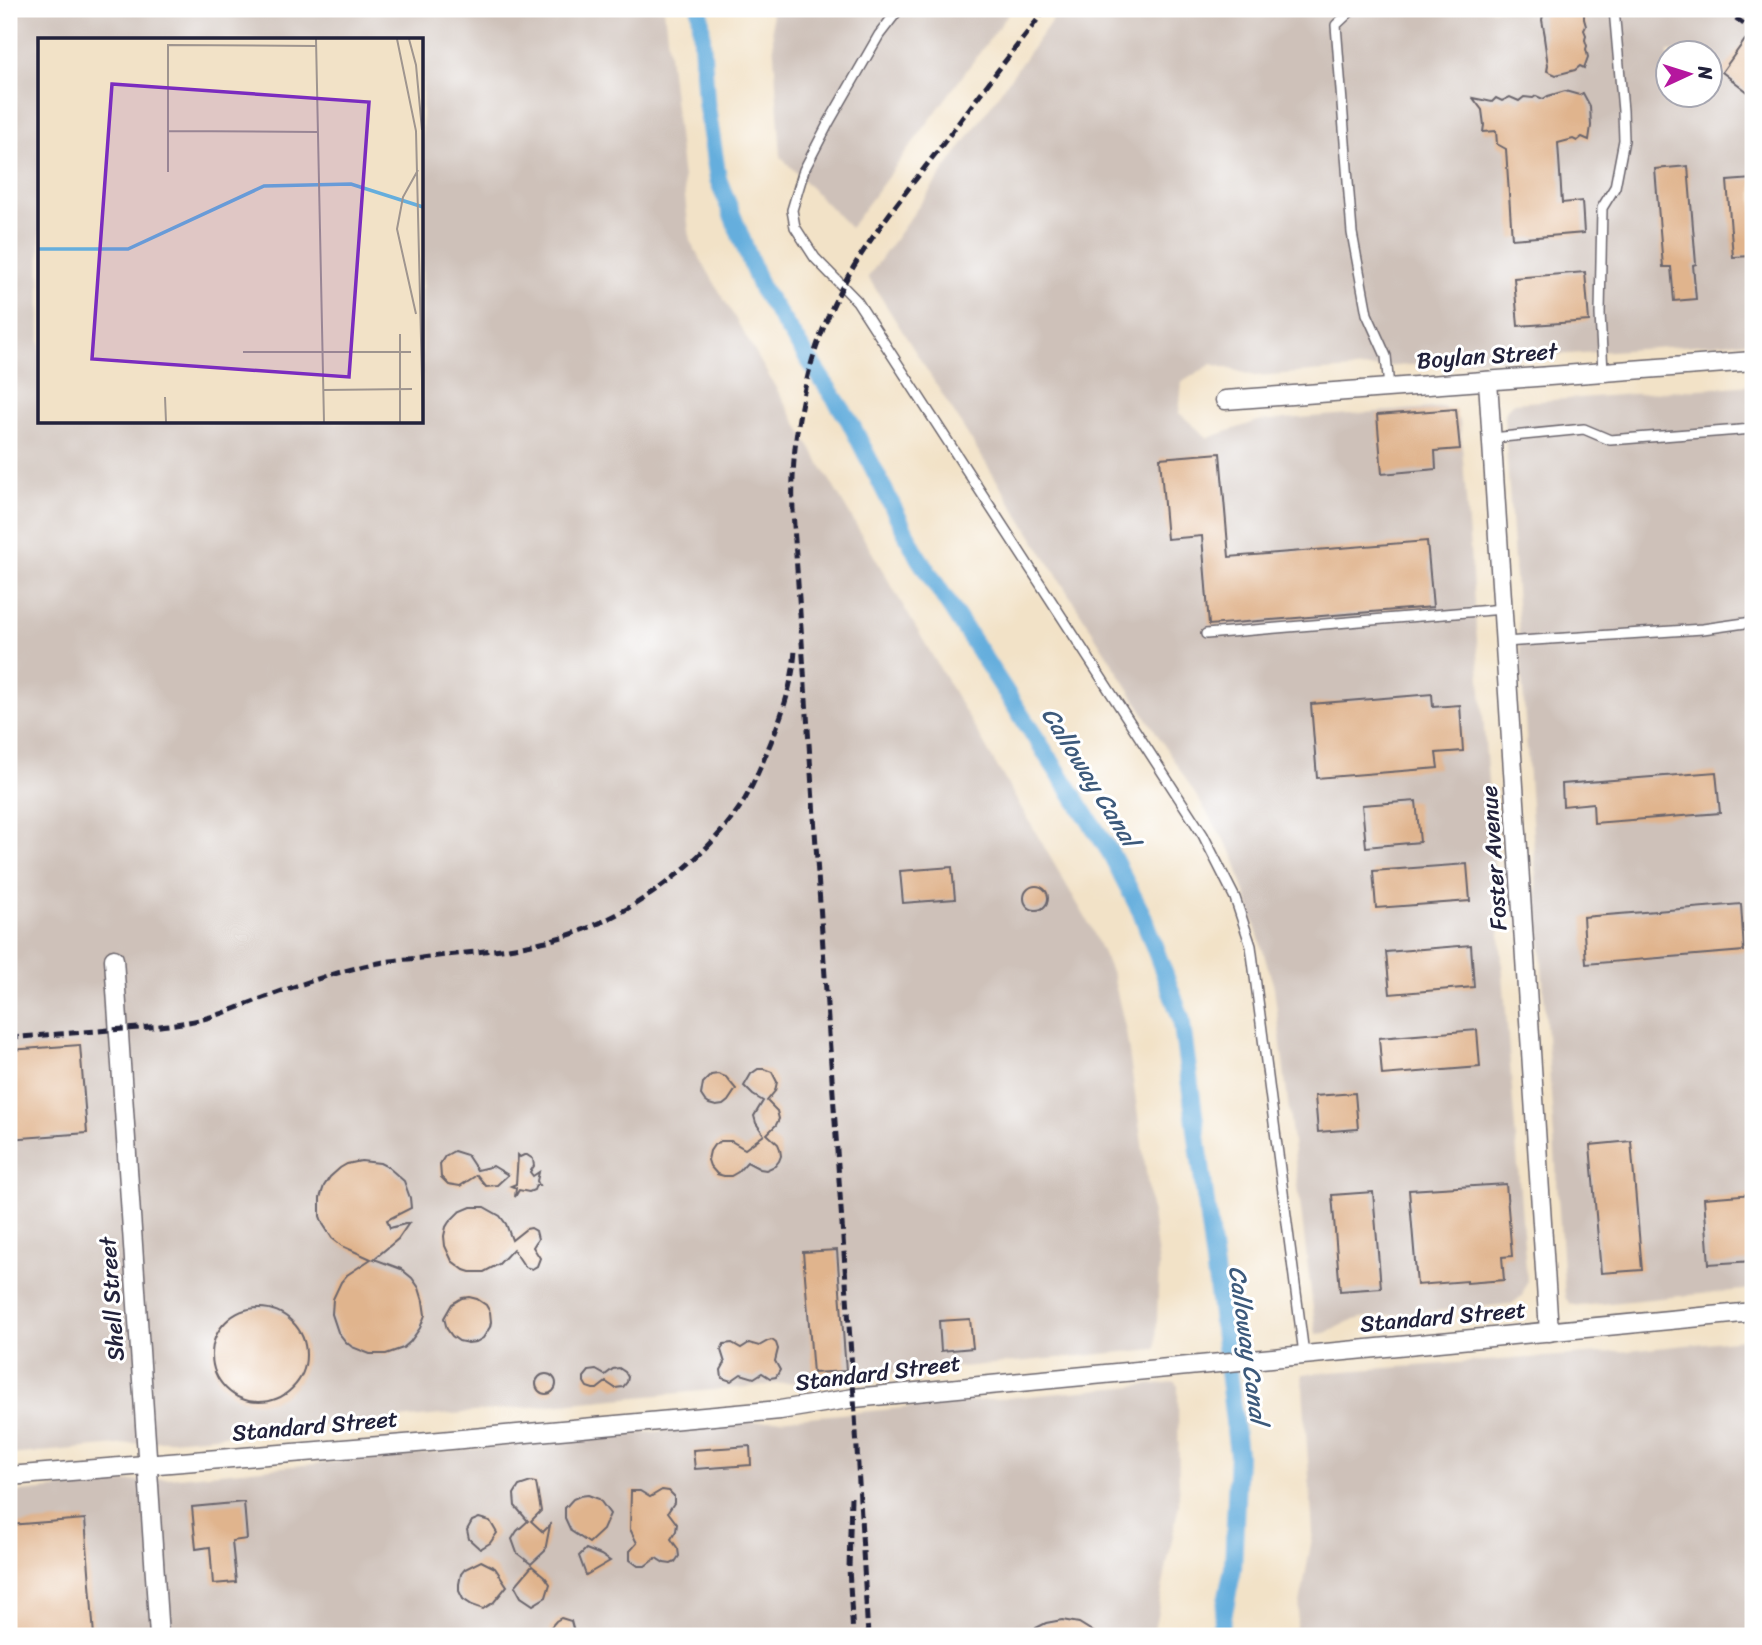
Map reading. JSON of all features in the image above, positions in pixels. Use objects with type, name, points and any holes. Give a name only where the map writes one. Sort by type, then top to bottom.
[{"type":"street","name":"Boylan Street","points":[[1225,400],[1753,361]]},
{"type":"street","name":"Foster Avenue","points":[[1488,381],[1549,1332]]},
{"type":"street","name":"Shell Street","points":[[114,959],[159,1636]]},
{"type":"street","name":"Standard Street","points":[[9,1476],[780,1410],[854,1398],[1753,1312]]},
{"type":"lane","points":[[899,9],[878,35],[804,170],[792,210],[795,227],[815,258],[857,301],[1203,835],[1236,898],[1251,946],[1304,1354]]},
{"type":"lane","points":[[1353,9],[1336,25],[1352,233],[1367,314],[1386,356],[1389,388]]},
{"type":"lane","points":[[1603,372],[1600,314],[1602,208],[1615,187],[1624,140],[1614,9]]},
{"type":"lane","points":[[1492,438],[1584,429],[1610,440],[1753,429]]},
{"type":"lane","points":[[1206,634],[1503,609]]},
{"type":"lane","points":[[1505,642],[1703,629],[1752,622],[1753,618]]},
{"type":"shaded area","points":[[9,9],[664,9],[690,241],[1091,927],[1113,976],[1126,1031],[1159,1264],[1156,1349],[9,1455]]},
{"type":"shaded area","points":[[771,9],[1012,9],[850,228],[781,157]]},
{"type":"shaded area","points":[[1060,9],[1734,9],[1753,23],[1753,341],[1255,376],[1212,364],[1182,382],[1179,413],[1208,438],[1258,421],[1443,407],[1460,421],[1527,1282],[1522,1296],[1512,1304],[1362,1318],[1316,1334],[1274,987],[1233,854],[868,277]]},
{"type":"shaded area","points":[[1753,385],[1753,1289],[1579,1306],[1570,1304],[1565,1297],[1504,417],[1513,403]]},
{"type":"shaded area","points":[[1753,1338],[1753,1636],[1294,1636],[1313,1533],[1302,1374],[1628,1351]]},
{"type":"shaded area","points":[[1176,1382],[1179,1504],[1153,1636],[9,1636],[9,1493]]},
{"type":"building","points":[[1544,9],[1584,9],[1588,57],[1584,68],[1580,66],[1556,75],[1547,71],[1542,20]]},
{"type":"building","points":[[1745,40],[1753,46],[1753,96],[1724,74],[1724,69]]},
{"type":"building","points":[[1565,91],[1579,95],[1583,93],[1590,106],[1589,140],[1582,137],[1577,141],[1573,139],[1558,143],[1562,203],[1582,201],[1584,233],[1512,239],[1506,149],[1497,144],[1496,131],[1483,132],[1482,110],[1473,98],[1492,102],[1496,98],[1502,101],[1510,97],[1519,101],[1524,97],[1536,96],[1543,99]]},
{"type":"building","points":[[1688,166],[1696,264],[1693,265],[1696,299],[1674,301],[1671,267],[1663,267],[1655,169]]},
{"type":"building","points":[[1753,179],[1753,256],[1733,257],[1727,181]]},
{"type":"building","points":[[1585,272],[1589,321],[1518,326],[1514,278]]},
{"type":"building","points":[[1456,409],[1460,449],[1435,451],[1436,469],[1382,474],[1377,415]]},
{"type":"building","points":[[1220,453],[1229,557],[1427,541],[1433,607],[1209,625],[1202,536],[1167,539],[1160,458]]},
{"type":"building","points":[[1432,694],[1433,707],[1460,705],[1463,751],[1436,753],[1438,768],[1317,778],[1311,704]]},
{"type":"building","points":[[1716,772],[1720,813],[1594,823],[1593,803],[1563,806],[1562,784]]},
{"type":"building","points":[[1416,801],[1420,842],[1366,847],[1362,805]]},
{"type":"building","points":[[1467,864],[1470,901],[1376,908],[1373,871]]},
{"type":"building","points":[[952,867],[955,899],[903,903],[900,871]]},
{"type":"building","points":[[1036,886],[1047,893],[1048,898],[1041,909],[1036,910],[1025,903],[1024,898],[1031,887]]},
{"type":"building","points":[[1741,904],[1744,951],[1586,964],[1583,917]]},
{"type":"building","points":[[1471,945],[1474,987],[1390,994],[1386,952]]},
{"type":"building","points":[[1477,1030],[1480,1067],[1382,1075],[1379,1038]]},
{"type":"building","points":[[80,1045],[87,1133],[9,1139],[9,1050]]},
{"type":"building","points":[[758,1069],[772,1072],[777,1082],[775,1091],[767,1101],[777,1111],[779,1119],[767,1134],[778,1144],[781,1156],[775,1166],[766,1170],[747,1162],[731,1176],[717,1174],[708,1160],[714,1145],[721,1141],[731,1141],[745,1149],[764,1135],[754,1116],[763,1101],[744,1086],[751,1074]]},
{"type":"building","points":[[711,1075],[726,1077],[736,1089],[723,1105],[709,1104],[701,1095],[703,1083]]},
{"type":"building","points":[[1355,1093],[1358,1129],[1318,1132],[1315,1096]]},
{"type":"building","points":[[1631,1141],[1642,1270],[1601,1273],[1590,1145]]},
{"type":"building","points":[[454,1151],[467,1155],[477,1170],[493,1166],[508,1175],[497,1185],[486,1186],[477,1175],[460,1186],[448,1184],[441,1177],[440,1164],[445,1156]]},
{"type":"building","points":[[518,1155],[527,1155],[533,1159],[534,1166],[530,1172],[533,1176],[539,1172],[539,1185],[529,1192],[519,1190],[515,1197],[516,1188],[511,1186],[516,1184]]},
{"type":"building","points":[[361,1161],[380,1163],[388,1167],[404,1181],[410,1198],[411,1208],[387,1220],[390,1228],[409,1223],[398,1239],[374,1259],[401,1269],[412,1278],[419,1288],[425,1315],[410,1342],[403,1348],[386,1354],[370,1354],[352,1347],[338,1332],[332,1314],[333,1299],[341,1282],[371,1259],[342,1246],[332,1238],[320,1216],[320,1198],[330,1177],[347,1164]]},
{"type":"building","points":[[1506,1184],[1512,1256],[1502,1257],[1504,1280],[1417,1285],[1409,1190]]},
{"type":"building","points":[[1373,1192],[1381,1288],[1340,1291],[1332,1195]]},
{"type":"building","points":[[1753,1194],[1753,1261],[1709,1264],[1704,1198]]},
{"type":"building","points":[[471,1207],[484,1207],[500,1216],[512,1240],[526,1229],[536,1231],[538,1239],[533,1247],[540,1258],[537,1266],[532,1269],[525,1267],[513,1249],[499,1264],[484,1272],[464,1270],[452,1261],[445,1246],[446,1227],[459,1212]]},
{"type":"building","points":[[837,1250],[846,1371],[813,1373],[803,1252]]},
{"type":"building","points":[[469,1297],[486,1305],[491,1322],[483,1338],[468,1343],[452,1336],[444,1318],[452,1304]]},
{"type":"building","points":[[259,1308],[277,1312],[292,1322],[302,1337],[306,1355],[302,1373],[292,1388],[277,1398],[259,1402],[241,1398],[226,1388],[216,1373],[212,1355],[216,1337],[226,1322],[241,1312]]},
{"type":"building","points":[[970,1319],[973,1348],[941,1351],[939,1321]]},
{"type":"building","points":[[772,1340],[778,1349],[775,1361],[780,1370],[776,1377],[770,1378],[762,1373],[754,1378],[741,1374],[731,1381],[722,1378],[721,1370],[725,1363],[721,1350],[724,1344],[732,1343],[741,1348],[749,1343],[759,1346]]},
{"type":"building","points":[[619,1368],[628,1377],[623,1387],[615,1388],[606,1382],[593,1389],[587,1387],[584,1382],[589,1371],[596,1370],[605,1375]]},
{"type":"building","points":[[546,1374],[553,1377],[556,1384],[553,1391],[546,1394],[539,1391],[536,1384],[539,1377]]},
{"type":"building","points":[[750,1446],[751,1465],[695,1469],[693,1450]]},
{"type":"building","points":[[536,1483],[541,1511],[531,1521],[543,1532],[550,1525],[545,1551],[531,1564],[517,1553],[512,1539],[528,1521],[515,1506],[514,1494],[519,1486]]},
{"type":"building","points":[[662,1490],[669,1491],[674,1496],[674,1503],[668,1512],[677,1524],[671,1539],[679,1556],[671,1564],[656,1558],[645,1566],[638,1566],[630,1560],[630,1551],[637,1543],[630,1529],[631,1491],[640,1491],[650,1497]]},
{"type":"building","points":[[588,1495],[599,1499],[610,1514],[603,1530],[589,1543],[571,1531],[565,1518],[565,1508],[573,1499]]},
{"type":"building","points":[[244,1502],[247,1539],[232,1541],[236,1582],[213,1584],[210,1547],[196,1549],[192,1507]]},
{"type":"building","points":[[479,1518],[490,1521],[497,1533],[490,1543],[480,1549],[469,1539],[467,1530],[472,1521]]},
{"type":"building","points":[[85,1519],[94,1636],[9,1636],[9,1525]]},
{"type":"building","points":[[586,1549],[610,1561],[586,1575],[579,1556]]},
{"type":"building","points":[[481,1561],[495,1568],[507,1586],[494,1602],[483,1609],[463,1599],[459,1591],[461,1574]]},
{"type":"building","points":[[532,1566],[550,1584],[546,1597],[533,1605],[521,1597],[515,1586]]},
{"type":"building","points":[[561,1618],[571,1621],[575,1636],[555,1636],[549,1629]]},
{"type":"building","points":[[1062,1620],[1079,1623],[1100,1636],[1020,1636],[1046,1623]]},
{"type":"waterway","name":"Calloway Canal","points":[[700,9],[706,101],[718,179],[761,288],[849,420],[918,557],[1110,852],[1142,914],[1181,1018],[1238,1454],[1233,1568],[1219,1636]]},
{"type":"railway","points":[[868,1636],[793,511],[795,447],[799,416],[815,353],[825,323],[854,266],[895,206],[1046,9]]},
{"type":"railway","points":[[1724,9],[1753,31]]},
{"type":"railway","points":[[9,1038],[191,1021],[219,1015],[302,984],[356,968],[395,960],[527,945],[562,937],[614,916],[640,901],[689,865],[729,822],[745,799],[783,708],[790,685],[795,650]]},
{"type":"railway","points":[[851,1497],[849,1568],[853,1636]]}]
